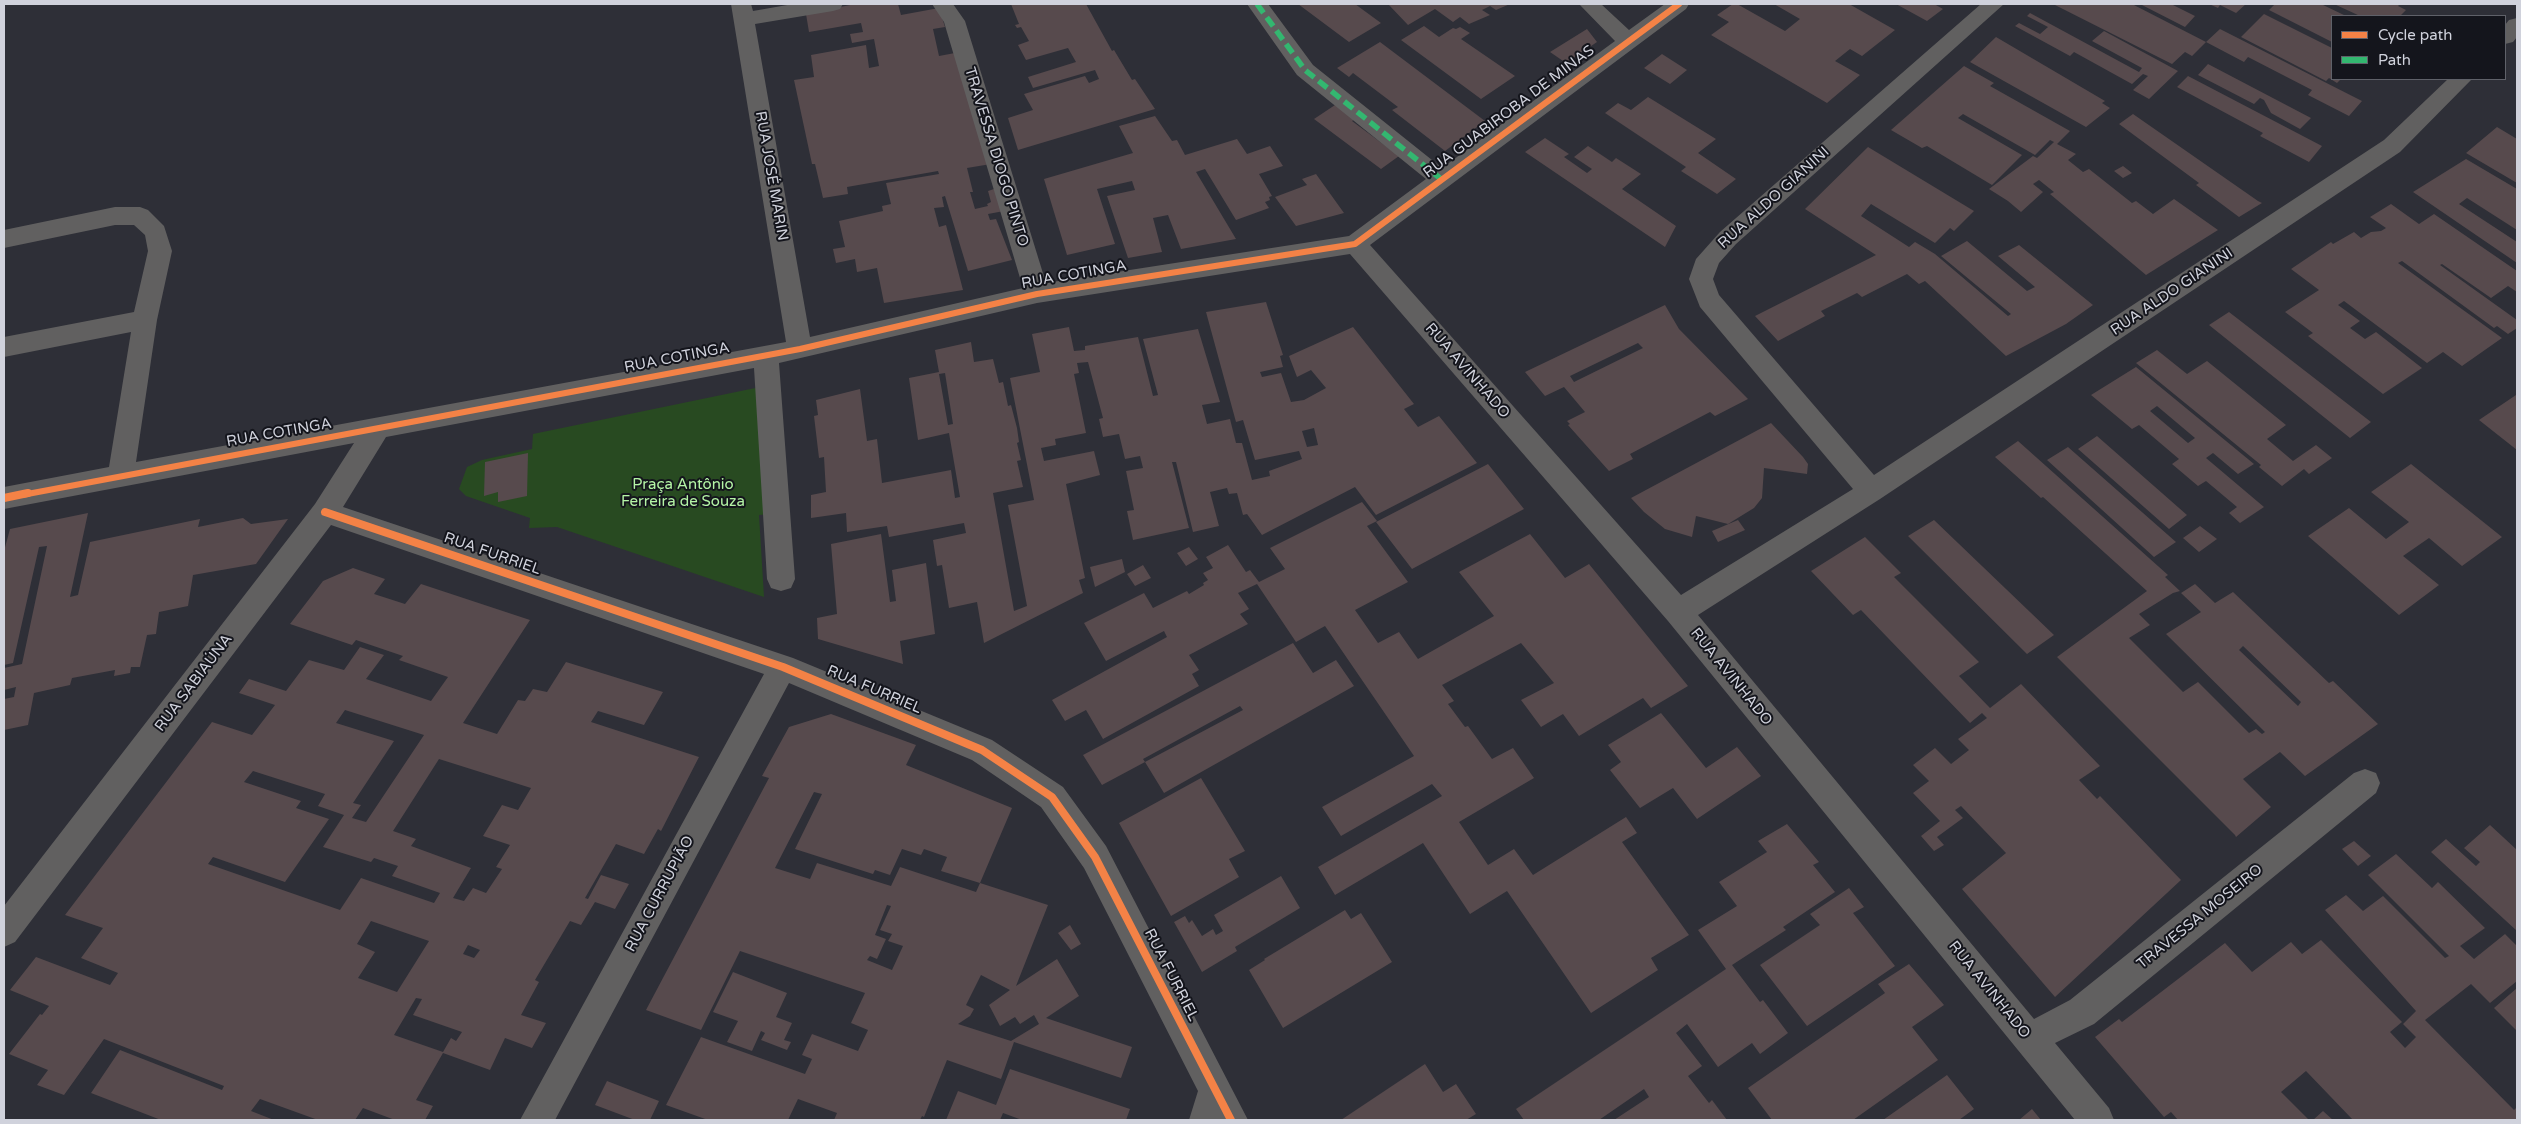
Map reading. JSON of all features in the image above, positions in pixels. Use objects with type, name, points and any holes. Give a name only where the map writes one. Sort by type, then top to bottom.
[{"type":"street","points":[[743,11],[833,4]]},
{"type":"street","points":[[1257,4],[1305,70],[1441,180]]},
{"type":"street","points":[[1589,4],[1628,41]]},
{"type":"street","name":"RUA GUABIROBA DE MINAS","points":[[1355,244],[1679,4]]},
{"type":"street","name":"RUA ALDO GIANINI","points":[[1871,490],[1709,300],[1701,279],[1708,259],[1728,238],[1994,4]]},
{"type":"street","name":"RUA JOSÉ MARIN","points":[[743,11],[800,349]]},
{"type":"street","name":"TRAVESSA DIOGO PINTO","points":[[948,12],[1037,294]]},
{"type":"street","points":[[2506,36],[2517,25]]},
{"type":"street","name":"RUA ALDO GIANINI","points":[[1678,612],[1871,490],[2392,146],[2460,80]]},
{"type":"street","points":[[4,239],[115,216],[140,216],[156,232],[160,251],[144,320],[121,476]]},
{"type":"street","name":"RUA COTINGA","points":[[4,498],[800,349],[1037,294],[1355,244]]},
{"type":"street","name":"RUA AVINHADO","points":[[1355,244],[1678,612],[2097,1120]]},
{"type":"street","points":[[4,347],[144,320]]},
{"type":"street","points":[[766,355],[781,579]]},
{"type":"street","name":"RUA SABIAÚNA","points":[[4,932],[325,512],[378,429]]},
{"type":"street","name":"RUA FURRIEL","points":[[325,512],[783,667],[982,750],[1052,797],[1094,857],[1211,1105],[1231,1120]]},
{"type":"street","name":"RUA CURRUPIÃO","points":[[537,1120],[783,667]]},
{"type":"street","name":"TRAVESSA MOSEIRO","points":[[2029,1039],[2082,1012],[2365,783]]},
{"type":"green space","name":"Praça Antônio Ferreira de Souza","points":[[765,386],[769,514],[759,515],[764,597],[557,527],[529,528],[530,518],[466,496],[459,489],[467,467],[482,460],[532,449],[533,434]]},
{"type":"building","points":[[855,4],[898,4],[901,15],[939,8],[945,27],[933,29],[939,56],[955,53],[991,164],[967,168],[973,192],[970,192],[975,209],[988,206],[987,204],[991,202],[988,191],[994,189],[1004,211],[988,214],[990,220],[996,219],[1012,260],[968,271],[945,196],[942,197],[944,207],[934,208],[939,227],[946,225],[963,290],[884,303],[877,268],[857,272],[855,259],[836,263],[833,249],[845,247],[839,221],[883,211],[882,206],[891,204],[886,183],[939,174],[938,171],[847,187],[848,194],[823,198],[815,164],[812,164],[794,80],[814,77],[811,55],[866,45],[869,68],[879,66],[874,39],[852,43],[850,34],[863,32],[861,23],[809,32],[806,14]]},
{"type":"building","points":[[1011,4],[1086,4],[1112,51],[1114,50],[1132,80],[1135,79],[1155,109],[1018,150],[1008,118],[1033,110],[1024,94],[1085,76],[1089,83],[1099,79],[1095,70],[1033,88],[1028,77],[1076,62],[1068,48],[1026,60],[1018,45],[1029,41],[1021,27],[1017,28],[1015,25],[1019,24]]},
{"type":"building","points":[[1298,4],[1355,4],[1381,23],[1349,42]]},
{"type":"building","points":[[1388,4],[1510,4],[1496,10],[1490,6],[1482,10],[1490,15],[1469,24],[1460,17],[1453,22],[1435,9],[1408,25]]},
{"type":"building","points":[[1733,4],[1737,4],[1785,31],[1800,19],[1774,4],[1849,4],[1895,30],[1862,56],[1850,49],[1835,61],[1860,75],[1827,103],[1711,35],[1729,22],[1717,15]]},
{"type":"building","points":[[1896,4],[1934,4],[1943,9],[1927,21]]},
{"type":"building","points":[[2053,4],[2132,4],[2206,42],[2192,56],[2185,52],[2172,64]]},
{"type":"building","points":[[2140,4],[2171,4],[2195,16],[2185,27]]},
{"type":"building","points":[[2209,4],[2246,4],[2236,13],[2220,5],[2218,8]]},
{"type":"building","points":[[2275,4],[2321,4],[2344,15],[2331,15],[2331,41],[2269,10]]},
{"type":"building","points":[[2334,4],[2400,4],[2398,6],[2406,10],[2401,15],[2358,15]]},
{"type":"building","points":[[2030,13],[2139,72],[2142,68],[2092,41],[2104,31],[2178,71],[2149,99],[2133,90],[2148,76],[2143,74],[2132,84],[2074,52],[2070,56],[2015,26],[2019,23],[2040,34],[2048,27],[2027,16]]},
{"type":"building","points":[[2264,14],[2331,48],[2331,79],[2329,78],[2326,81],[2241,37]]},
{"type":"building","points":[[1424,26],[1439,37],[1453,28],[1460,27],[1470,33],[1461,39],[1515,76],[1481,99],[1401,40]]},
{"type":"building","points":[[1587,29],[1597,42],[1566,63],[1550,52]]},
{"type":"building","points":[[2220,29],[2362,101],[2349,116],[2308,95],[2312,90],[2248,57],[2244,62],[2206,42]]},
{"type":"building","points":[[1996,37],[2105,101],[2102,103],[2110,108],[2086,127],[1970,62]]},
{"type":"building","points":[[1380,42],[1485,121],[1445,151],[1392,110],[1398,107],[1353,73],[1349,77],[1337,68]]},
{"type":"building","points":[[1662,54],[1687,70],[1670,84],[1644,68]]},
{"type":"building","points":[[2208,64],[2311,118],[2300,129],[2271,113],[2264,100],[2260,98],[2254,104],[2198,75]]},
{"type":"building","points":[[1964,66],[1994,83],[1990,86],[2070,131],[2057,144],[2076,154],[2068,160],[2083,172],[2089,169],[2132,203],[2136,201],[2153,214],[2174,199],[2218,230],[2146,275],[2050,194],[2054,192],[2039,180],[2033,184],[2043,192],[2021,212],[1989,189],[2033,156],[2037,158],[2054,142],[2050,140],[2035,155],[1963,114],[1958,118],[2022,155],[1992,185],[1927,146],[1922,148],[1891,130]]},
{"type":"building","points":[[2188,76],[2322,146],[2309,162],[2260,136],[2263,133],[2177,87]]},
{"type":"building","points":[[1648,97],[1716,139],[1698,153],[1736,179],[1717,194],[1681,171],[1686,167],[1605,113],[1618,103],[1631,110]]},
{"type":"building","points":[[1335,105],[1355,119],[1352,121],[1399,156],[1381,169],[1314,119]]},
{"type":"building","points":[[2133,114],[2262,203],[2239,217],[2196,185],[2199,183],[2119,124]]},
{"type":"building","points":[[1155,116],[1172,141],[1177,140],[1185,155],[1237,139],[1247,154],[1270,146],[1283,166],[1259,174],[1272,196],[1269,197],[1270,200],[1265,202],[1269,208],[1236,220],[1205,169],[1196,172],[1236,239],[1181,249],[1168,215],[1153,218],[1162,252],[1128,258],[1107,196],[1135,190],[1132,181],[1097,189],[1115,244],[1067,255],[1044,179],[1133,153],[1119,126]]},
{"type":"building","points":[[2497,127],[2517,139],[2517,183],[2466,153]]},
{"type":"building","points":[[1545,138],[1569,154],[1564,157],[1587,173],[1592,169],[1574,157],[1588,146],[1612,162],[1616,158],[1641,174],[1622,189],[1676,226],[1665,247],[1525,152]]},
{"type":"building","points":[[1868,147],[1974,211],[1954,231],[1950,228],[1935,243],[1871,204],[1861,216],[1909,247],[1915,242],[1935,254],[2008,316],[2011,314],[1941,256],[1967,241],[2027,291],[2035,287],[1998,256],[2019,245],[2093,305],[2066,324],[2006,356],[1925,281],[1919,284],[1907,274],[1862,297],[1857,293],[1821,311],[1825,316],[1778,341],[1755,316],[1876,255],[1805,209]]},
{"type":"building","points":[[2466,159],[2517,189],[2517,230],[2467,198],[2459,204],[2517,242],[2517,263],[2413,192]]},
{"type":"building","points":[[2123,166],[2132,173],[2123,178],[2114,171]]},
{"type":"building","points":[[1316,174],[1344,213],[1296,226],[1275,197],[1307,185],[1302,179]]},
{"type":"building","points":[[2391,204],[2419,224],[2434,214],[2517,271],[2517,292],[2508,286],[2491,298],[2442,264],[2440,265],[2517,320],[2517,328],[2508,334],[2497,326],[2494,328],[2402,261],[2398,263],[2502,338],[2462,366],[2443,352],[2427,363],[2344,301],[2338,305],[2360,321],[2350,328],[2365,339],[2376,332],[2422,368],[2383,394],[2308,336],[2313,333],[2285,312],[2319,290],[2291,269],[2331,242],[2333,244],[2354,232],[2361,238],[2371,232],[2381,231],[2386,228],[2370,217]]},
{"type":"building","points":[[1266,302],[1283,355],[1280,356],[1283,367],[1260,372],[1262,377],[1281,373],[1291,402],[1304,400],[1326,388],[1311,370],[1297,377],[1289,356],[1353,327],[1414,404],[1404,409],[1418,427],[1439,416],[1477,463],[1376,515],[1355,487],[1262,535],[1247,514],[1243,515],[1237,493],[1229,494],[1227,488],[1210,492],[1219,526],[1193,532],[1176,462],[1172,462],[1189,528],[1133,540],[1127,511],[1134,510],[1126,471],[1143,468],[1140,456],[1125,459],[1119,434],[1103,437],[1099,419],[1103,418],[1088,362],[1077,363],[1079,373],[1074,374],[1086,433],[1055,439],[1056,445],[1041,448],[1044,461],[1094,451],[1100,475],[1066,484],[1085,578],[1079,580],[1083,593],[984,643],[977,602],[949,608],[942,565],[937,566],[933,540],[966,533],[964,523],[889,537],[887,526],[847,532],[846,513],[811,518],[811,495],[826,492],[824,457],[819,458],[814,416],[818,415],[816,400],[860,389],[867,441],[877,439],[882,483],[951,470],[955,498],[960,497],[949,433],[918,440],[909,378],[939,372],[935,350],[971,342],[974,362],[993,359],[999,383],[1003,382],[1008,406],[1011,405],[1017,428],[1019,442],[1017,443],[1021,460],[1017,461],[1023,487],[993,493],[1014,611],[1027,606],[1008,505],[1034,500],[1010,378],[1040,372],[1032,334],[1069,327],[1074,351],[1085,350],[1085,346],[1138,337],[1153,396],[1158,395],[1143,339],[1198,329],[1220,402],[1202,405],[1207,424],[1230,419],[1236,443],[1242,443],[1252,480],[1270,476],[1269,471],[1302,459],[1299,451],[1255,460],[1243,420],[1236,422],[1206,312]],"holes":[[[945,373],[953,424],[948,425],[939,374]],[[1314,428],[1318,445],[1307,447],[1302,431]]]},
{"type":"building","points":[[1665,305],[1679,329],[1748,399],[1715,416],[1710,412],[1630,454],[1633,459],[1609,471],[1568,425],[1570,424],[1567,421],[1585,412],[1564,387],[1545,396],[1525,372]],"holes":[[[1638,343],[1643,348],[1574,382],[1570,376]]]},
{"type":"building","points":[[2229,312],[2371,422],[2350,438],[2209,325]]},
{"type":"building","points":[[2157,350],[2187,374],[2207,361],[2286,425],[2267,439],[2293,461],[2316,445],[2332,458],[2309,474],[2304,469],[2282,486],[2259,467],[2261,465],[2136,363]]},
{"type":"building","points":[[2136,367],[2254,464],[2238,474],[2213,453],[2206,458],[2264,507],[2240,523],[2229,513],[2237,507],[2206,481],[2198,486],[2172,464],[2179,459],[2139,425],[2132,429],[2091,395]],"holes":[[[2157,406],[2195,438],[2188,443],[2150,411]]]},
{"type":"building","points":[[2517,396],[2517,450],[2479,420]]},
{"type":"building","points":[[1771,423],[1808,464],[1807,474],[1764,468],[1762,498],[1754,508],[1728,524],[1696,516],[1692,537],[1665,529],[1644,512],[1631,498]]},
{"type":"building","points":[[2097,436],[2187,515],[2169,529],[2078,449]]},
{"type":"building","points":[[2018,441],[2168,575],[2165,577],[2180,591],[2173,593],[2139,614],[2150,625],[2129,638],[2183,692],[2198,682],[2249,733],[2256,729],[2262,734],[2265,732],[2166,634],[2201,612],[2181,593],[2195,584],[2215,603],[2233,592],[2329,683],[2333,681],[2378,724],[2305,776],[2280,752],[2243,779],[2271,807],[2236,837],[2057,657],[2147,591],[2043,497],[2041,498],[1995,457]],"holes":[[[2243,646],[2301,702],[2298,706],[2239,650]]]},
{"type":"building","points":[[2068,447],[2176,542],[2154,557],[2047,460]]},
{"type":"building","points":[[528,453],[527,496],[498,502],[498,492],[484,496],[485,462]]},
{"type":"building","points":[[1488,464],[1524,509],[1412,569],[1376,522]]},
{"type":"building","points":[[2411,464],[2502,537],[2462,566],[2429,538],[2403,556],[2439,585],[2399,615],[2308,536],[2349,508],[2386,539],[2409,522],[2371,492]]},
{"type":"building","points":[[1362,502],[1377,521],[1367,526],[1408,582],[1355,610],[1378,643],[1399,632],[1418,659],[1494,616],[1459,572],[1530,534],[1565,578],[1589,564],[1688,686],[1651,708],[1643,698],[1579,736],[1563,714],[1541,727],[1521,700],[1554,683],[1521,643],[1442,685],[1454,701],[1448,704],[1465,727],[1468,726],[1492,759],[1513,748],[1534,778],[1459,822],[1488,865],[1514,849],[1533,875],[1626,817],[1637,833],[1622,842],[1689,935],[1651,958],[1658,970],[1591,1013],[1507,891],[1470,914],[1423,843],[1335,895],[1318,867],[1442,796],[1432,784],[1341,836],[1322,807],[1414,756],[1325,626],[1296,642],[1257,584],[1238,593],[1249,609],[1240,614],[1248,624],[1189,655],[1199,670],[1192,674],[1199,686],[1103,739],[1086,710],[1065,721],[1052,700],[1167,637],[1164,631],[1106,661],[1084,623],[1144,593],[1153,608],[1187,591],[1189,594],[1204,585],[1203,583],[1208,580],[1203,573],[1213,568],[1206,557],[1228,545],[1246,572],[1250,570],[1259,582],[1285,569],[1270,548]]},
{"type":"building","points":[[88,513],[70,597],[78,595],[90,542],[200,519],[198,527],[243,518],[251,524],[288,519],[256,564],[193,575],[188,606],[159,612],[156,634],[147,635],[140,667],[131,667],[130,673],[114,676],[115,670],[72,678],[70,685],[34,693],[28,725],[4,730],[4,699],[14,697],[16,687],[4,690],[4,668],[22,664],[47,546],[39,547],[13,663],[4,665],[4,551],[10,529]]},
{"type":"building","points":[[1738,520],[1745,530],[1718,542],[1712,531]]},
{"type":"building","points":[[1934,520],[2054,635],[2027,654],[1908,536]]},
{"type":"building","points":[[2200,526],[2217,539],[2199,552],[2183,538]]},
{"type":"building","points":[[881,534],[890,602],[896,601],[892,570],[926,563],[935,634],[900,641],[903,664],[818,639],[817,618],[837,614],[831,544]]},
{"type":"building","points":[[1865,537],[1901,573],[1894,577],[1979,662],[1959,676],[1990,708],[2021,684],[2100,766],[2079,780],[2097,799],[2100,796],[2181,880],[2055,997],[1962,889],[2006,853],[1961,806],[1955,810],[1963,818],[1937,837],[1944,845],[1934,851],[1921,836],[1940,821],[1913,793],[1929,781],[1913,765],[1935,748],[1951,764],[1969,750],[1958,739],[1987,718],[1982,713],[1970,723],[1861,610],[1853,615],[1811,571]]},
{"type":"building","points":[[1189,547],[1198,559],[1186,566],[1177,553]]},
{"type":"building","points":[[1122,559],[1125,572],[1095,587],[1090,567]]},
{"type":"building","points":[[1143,565],[1151,578],[1135,586],[1127,574]]},
{"type":"building","points":[[353,568],[385,579],[374,594],[405,604],[421,584],[530,620],[463,723],[497,734],[518,700],[525,701],[533,689],[547,692],[566,662],[663,692],[644,725],[598,711],[591,722],[699,757],[661,831],[658,829],[644,854],[616,844],[585,898],[588,899],[601,875],[629,884],[615,909],[595,902],[581,925],[570,921],[535,980],[539,982],[521,1015],[546,1023],[532,1048],[505,1038],[490,1070],[443,1053],[416,1100],[433,1106],[425,1120],[395,1120],[363,1108],[355,1120],[318,1120],[260,1099],[251,1111],[274,1120],[161,1120],[91,1093],[120,1050],[222,1090],[224,1086],[104,1039],[64,1095],[37,1085],[48,1070],[9,1054],[40,1014],[42,1015],[49,1006],[10,990],[36,957],[110,985],[118,973],[81,958],[103,928],[65,915],[212,722],[252,735],[275,705],[239,693],[249,679],[286,691],[309,660],[344,670],[360,647],[384,655],[366,679],[431,701],[448,677],[399,660],[403,656],[356,640],[352,645],[290,624],[323,581]],"holes":[[[345,710],[424,735],[366,822],[352,818],[361,805],[353,803],[394,741],[336,723]],[[439,759],[531,788],[518,810],[502,805],[483,836],[510,845],[496,867],[502,869],[486,893],[473,888],[464,901],[453,898],[471,868],[411,846],[416,839],[393,831]],[[253,771],[325,794],[318,806],[344,815],[323,847],[371,862],[374,858],[398,866],[392,876],[440,893],[434,903],[361,878],[340,910],[208,864],[213,857],[285,882],[329,819],[296,808],[301,801],[244,782]],[[371,921],[429,941],[397,992],[358,978],[375,952],[357,944]],[[468,945],[480,950],[474,958],[463,954]],[[416,998],[422,999],[413,1015],[462,1032],[456,1041],[451,1038],[443,1052],[394,1035]]]},
{"type":"building","points":[[1293,643],[1313,673],[1336,660],[1354,686],[1164,793],[1145,762],[1102,785],[1083,755]],"holes":[[[1240,706],[1243,710],[1145,762],[1143,759]]]},
{"type":"building","points":[[1661,713],[1706,768],[1737,747],[1761,776],[1697,819],[1673,788],[1640,808],[1610,770],[1621,762],[1608,745]]},
{"type":"building","points":[[831,714],[916,745],[906,765],[1012,808],[980,883],[1048,905],[1016,986],[1057,959],[1079,996],[1046,1018],[1132,1047],[1121,1078],[1014,1042],[1001,1079],[947,1060],[924,1117],[922,1116],[920,1120],[834,1120],[837,1113],[798,1099],[788,1120],[708,1120],[666,1105],[701,1037],[805,1074],[812,1059],[802,1055],[812,1034],[858,1051],[868,1030],[851,1023],[865,993],[740,951],[701,1030],[646,1010],[769,778],[762,776],[789,727]],"holes":[[[814,792],[822,794],[795,849],[873,874],[875,870],[890,875],[902,849],[921,855],[924,849],[947,857],[941,871],[980,883],[976,892],[900,867],[891,886],[817,863],[810,879],[775,868]],[[887,905],[891,906],[880,930],[892,934],[888,941],[903,946],[892,970],[867,960],[870,956],[877,959],[886,939],[875,935]],[[981,975],[1010,990],[989,1005],[1000,1026],[1015,1017],[1020,1024],[1034,1015],[1039,1024],[1011,1041],[958,1024],[970,1016],[974,1009],[966,1005]]]},
{"type":"building","points":[[1201,778],[1245,851],[1229,859],[1239,877],[1171,916],[1119,823]]},
{"type":"building","points":[[1787,824],[1819,862],[1813,865],[1835,892],[1783,927],[1786,930],[1732,965],[1760,1002],[1763,1000],[1788,1033],[1760,1054],[1752,1043],[1718,1067],[1687,1024],[1676,1033],[1702,1066],[1688,1076],[1709,1103],[1712,1100],[1727,1120],[1614,1120],[1649,1097],[1644,1089],[1599,1120],[1524,1120],[1516,1109],[1726,969],[1698,930],[1737,906],[1719,882],[1767,852],[1758,841]]},
{"type":"building","points":[[2490,825],[2517,850],[2517,931],[2431,852],[2446,839],[2476,866],[2480,862],[2464,848]]},
{"type":"building","points":[[2354,841],[2371,856],[2358,866],[2342,849]]},
{"type":"building","points":[[2396,854],[2432,888],[2438,882],[2485,928],[2460,946],[2474,959],[2505,934],[2517,946],[2517,981],[2490,1003],[2471,984],[2425,1020],[2514,1110],[2517,1107],[2517,1120],[2353,1120],[2306,1071],[2281,1092],[2309,1120],[2178,1120],[2171,1112],[2164,1117],[2095,1037],[2119,1019],[2122,1022],[2225,943],[2252,972],[2291,942],[2302,954],[2321,940],[2402,1022],[2390,1032],[2405,1048],[2416,1037],[2403,1024],[2416,1011],[2325,910],[2346,895],[2363,911],[2383,896],[2445,958],[2449,956],[2368,875]]},
{"type":"building","points":[[1281,876],[1300,908],[1235,947],[1237,951],[1202,972],[1174,922],[1185,916],[1189,923],[1192,920],[1202,936],[1213,929],[1216,935],[1223,931],[1214,915]]},
{"type":"building","points":[[1849,888],[1864,907],[1853,913],[1895,966],[1807,1026],[1760,965],[1820,925],[1810,914]]},
{"type":"building","points":[[1345,910],[1351,919],[1361,913],[1392,962],[1283,1028],[1249,970]]},
{"type":"building","points":[[1070,925],[1081,944],[1071,950],[1058,933]]},
{"type":"building","points":[[1909,964],[1944,1005],[1912,1027],[1938,1060],[1853,1120],[1772,1120],[1748,1088],[1885,993],[1878,984]]},
{"type":"building","points":[[733,972],[787,993],[776,1017],[792,1023],[784,1040],[791,1042],[787,1050],[761,1040],[765,1033],[761,1031],[752,1051],[727,1042],[738,1021],[713,1012]]},
{"type":"building","points":[[2517,988],[2517,1031],[2494,1008]]},
{"type":"building","points":[[1425,1064],[1443,1092],[1456,1084],[1476,1114],[1466,1120],[1341,1120]]},
{"type":"building","points":[[1010,1069],[1130,1109],[1126,1120],[1022,1120],[1003,1113],[1000,1120],[946,1120],[958,1091],[996,1105]]},
{"type":"building","points":[[1947,1075],[1974,1109],[1959,1120],[1883,1120]]},
{"type":"building","points":[[607,1081],[659,1101],[650,1120],[635,1120],[595,1105]]},
{"type":"building","points":[[2032,1109],[2041,1120],[2019,1120]]},
{"type":"building","points":[[2323,1111],[2333,1120],[2313,1120]]},
{"type":"marked path","points":[[1257,4],[1305,70],[1441,179]]},
{"type":"cycle path","points":[[4,498],[800,349],[1037,294],[1355,244],[1679,4]]},
{"type":"cycle path","points":[[325,512],[783,667],[982,750],[1052,797],[1095,857],[1231,1120]]}]
